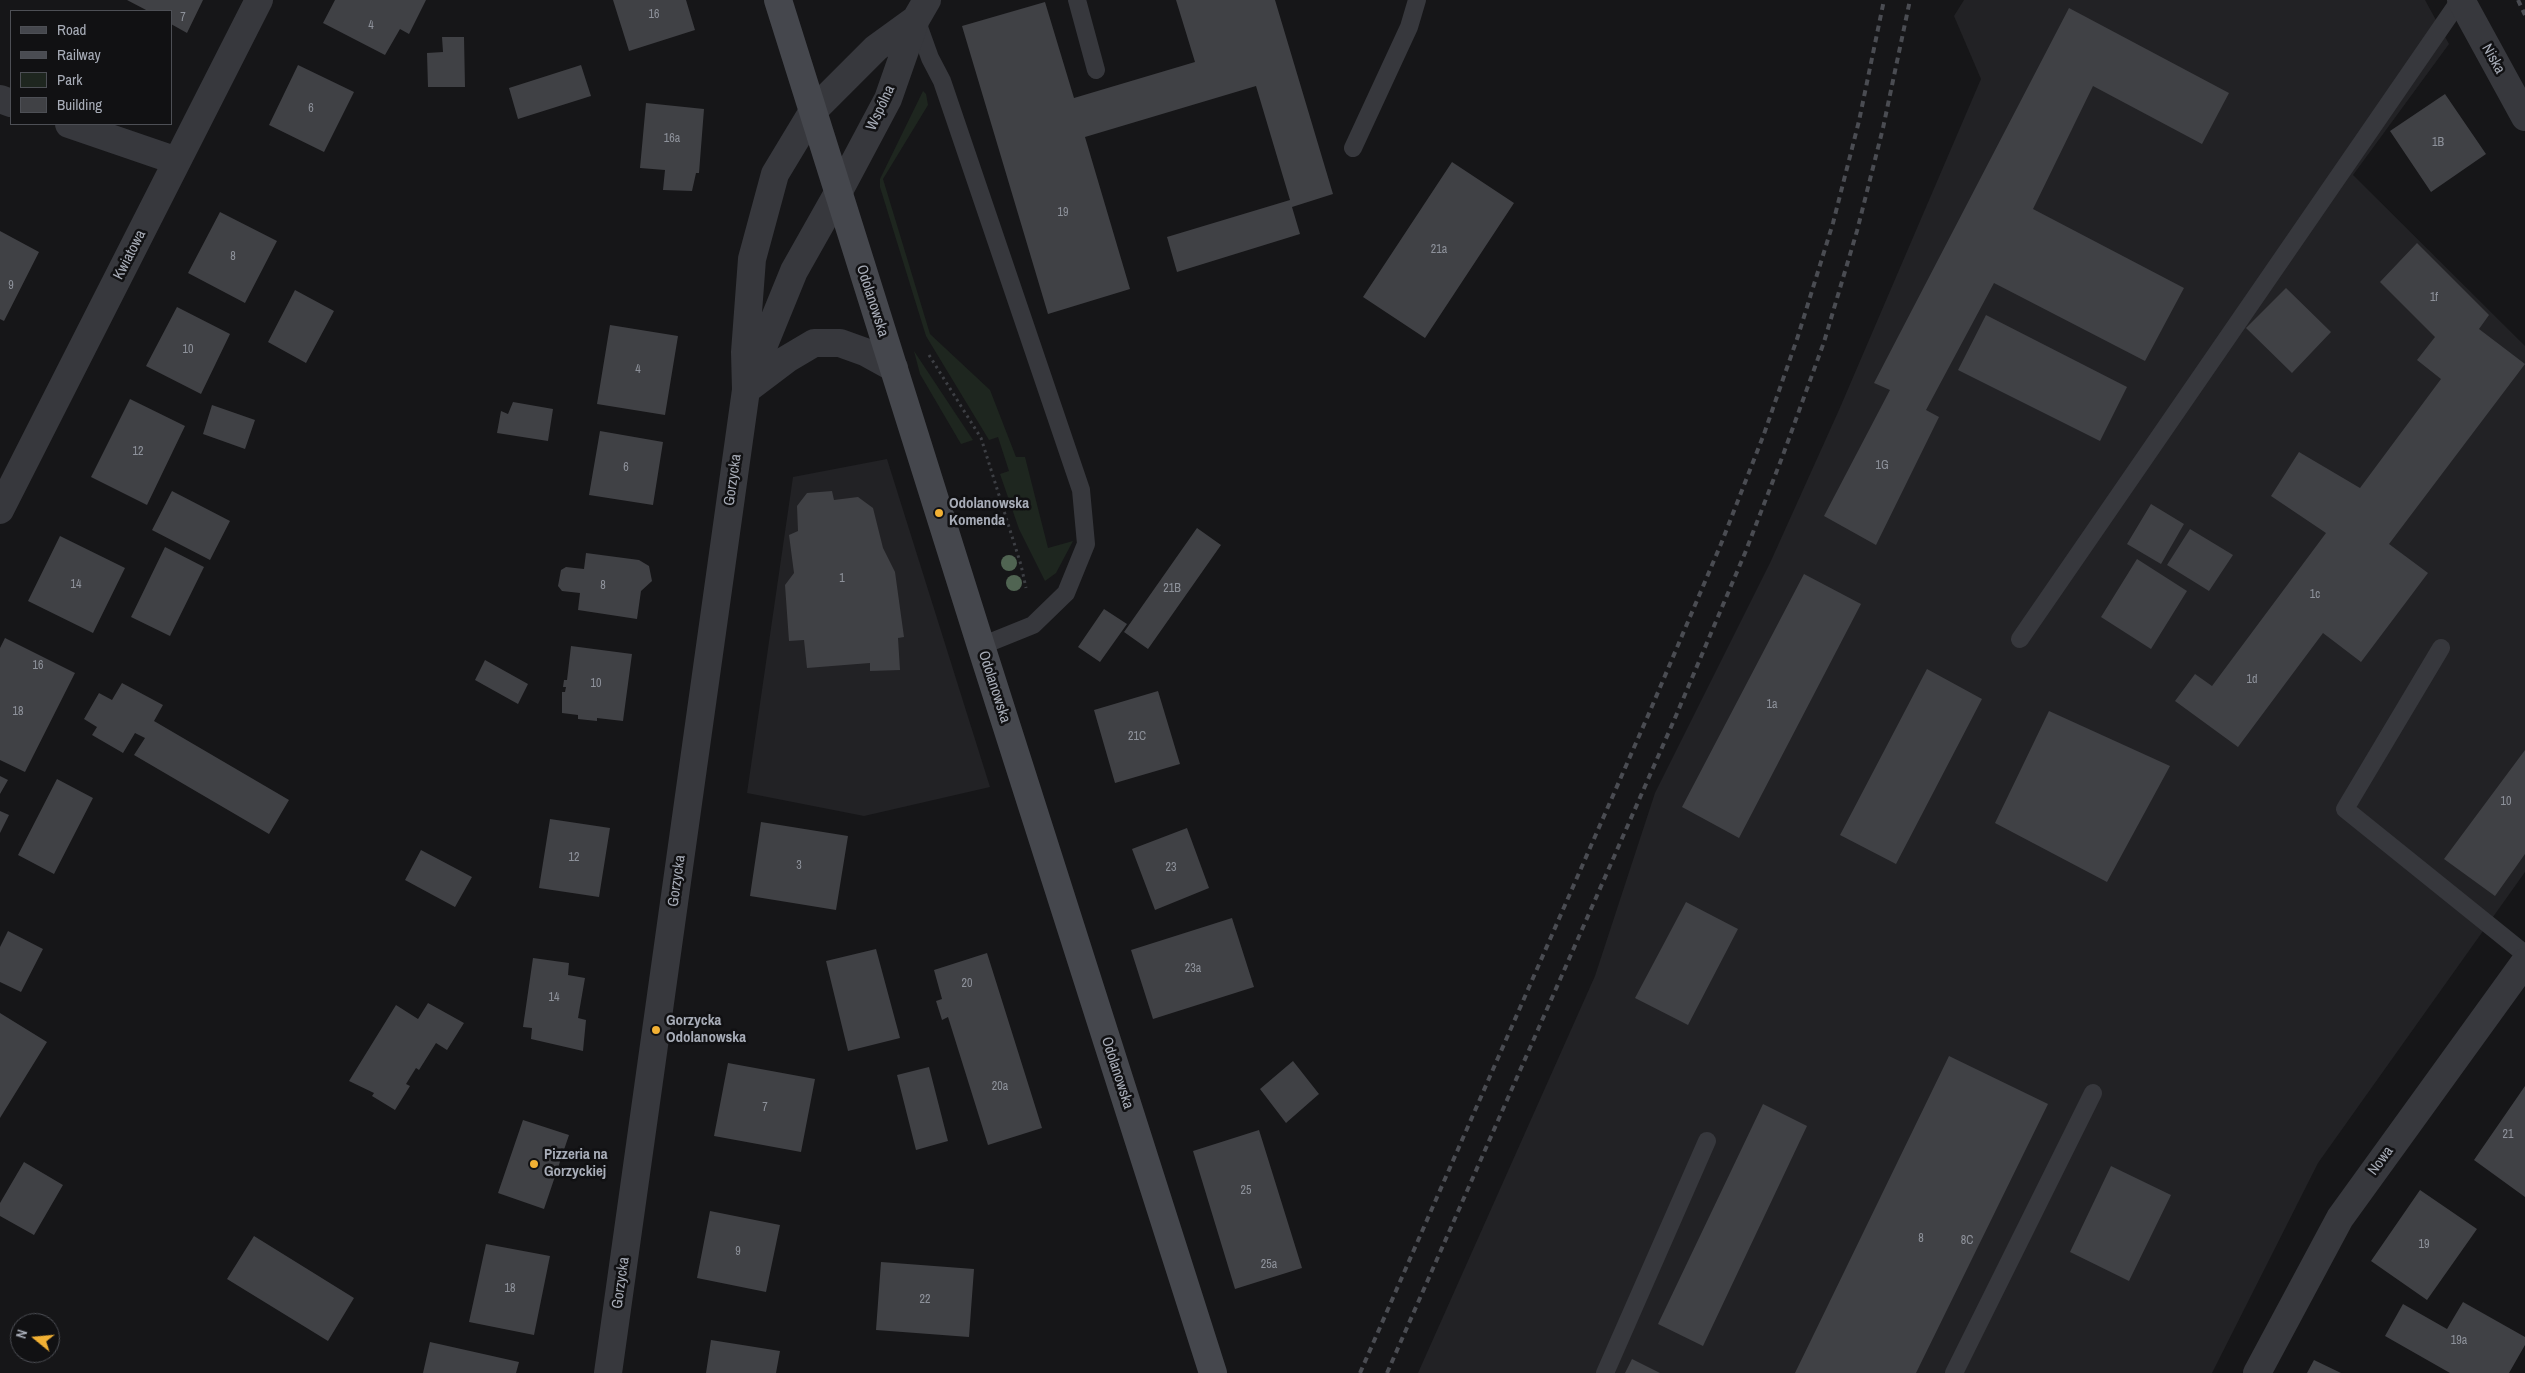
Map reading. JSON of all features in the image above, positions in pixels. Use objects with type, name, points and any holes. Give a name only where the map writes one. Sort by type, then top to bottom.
[{"type":"main road","name":"Odolanowska","points":[[778,0],[981,646],[1213,1373]]},
{"type":"street","name":"Kwiatowa","points":[[0,510],[259,0]]},
{"type":"street","name":"Niska","points":[[2461,0],[2525,117]]},
{"type":"street","points":[[813,111],[876,48],[921,10]]},
{"type":"street","name":"Wspólna","points":[[838,193],[888,99],[921,10]]},
{"type":"street","name":"Gorzycka","points":[[608,1373],[746,390],[745,352],[752,259],[776,174],[813,111]]},
{"type":"street","points":[[72,125],[177,162]]},
{"type":"street","name":"Gorzycka","points":[[746,390],[794,271],[838,193]]},
{"type":"street","points":[[746,390],[787,359],[814,343],[840,342],[865,352],[894,368]]},
{"type":"street","name":"Nowa","points":[[2257,1373],[2340,1218],[2525,962]]},
{"type":"lane","points":[[1077,0],[1096,70]]},
{"type":"lane","points":[[1353,148],[1409,28],[1417,0]]},
{"type":"lane","points":[[2020,638],[2461,0]]},
{"type":"lane","points":[[921,10],[930,58],[942,81],[1081,490],[1086,544],[1066,593],[1033,625],[981,646]]},
{"type":"lane","points":[[2442,648],[2345,809],[2525,954]]},
{"type":"lane","points":[[1954,1373],[2094,1094]]},
{"type":"lane","points":[[1605,1373],[1707,1141]]},
{"type":"path","points":[[929,354],[981,438],[1021,565],[1033,625]]},
{"type":"shaded area","points":[[1964,0],[2425,0],[2449,44],[2353,175],[2525,346],[2525,872],[2318,1163],[2212,1373],[1418,1373],[1595,976],[1655,793],[1770,563],[1839,410],[1981,79],[1954,16]]},
{"type":"shaded area","points":[[887,459],[990,787],[864,816],[747,793],[793,477]]},
{"type":"green space","points":[[923,91],[926,94],[928,105],[883,179],[930,334],[990,390],[1016,457],[1025,457],[1048,548],[1073,541],[1056,573],[1045,581],[1019,529],[1000,474],[1009,471],[998,437],[989,440],[926,336],[880,187],[880,179]]},
{"type":"green space","points":[[914,351],[973,440],[961,444],[920,374]]},
{"type":"building","points":[[127,0],[203,0],[187,33],[172,25],[172,10],[146,10]]},
{"type":"building","points":[[335,0],[426,0],[409,34],[400,29],[385,55],[323,23]]},
{"type":"building","points":[[613,0],[686,0],[695,30],[629,51]]},
{"type":"building","points":[[1176,0],[1275,0],[1333,194],[1292,207],[1300,234],[1177,272],[1167,237],[1290,200],[1256,86],[1085,137],[1130,289],[1048,314],[962,26],[1045,2],[1074,98],[1195,62]]},
{"type":"building","points":[[2069,8],[2229,93],[2202,144],[2093,86],[2033,209],[2184,288],[2145,361],[1994,283],[1926,410],[1939,417],[1876,545],[1824,516],[1890,390],[1874,383]]},
{"type":"building","points":[[442,37],[464,37],[465,87],[428,87],[427,53],[443,52]]},
{"type":"building","points":[[298,65],[354,92],[324,152],[269,125]]},
{"type":"building","points":[[581,65],[591,96],[518,119],[509,88]]},
{"type":"building","points":[[2445,94],[2486,154],[2431,192],[2390,131]]},
{"type":"building","points":[[646,103],[704,109],[699,173],[696,173],[692,191],[663,190],[665,170],[640,168]]},
{"type":"building","points":[[1452,162],[1514,203],[1425,338],[1363,297]]},
{"type":"building","points":[[220,212],[277,241],[245,303],[188,273]]},
{"type":"building","points":[[0,231],[39,252],[4,321],[0,319]]},
{"type":"building","points":[[2417,243],[2489,315],[2479,329],[2525,364],[2389,544],[2428,573],[2361,662],[2323,633],[2238,747],[2175,701],[2195,674],[2212,686],[2326,533],[2271,496],[2299,452],[2360,488],[2441,379],[2417,360],[2435,337],[2380,282]]},
{"type":"building","points":[[2286,288],[2331,332],[2292,373],[2246,328]]},
{"type":"building","points":[[295,290],[334,311],[306,363],[268,342]]},
{"type":"building","points":[[177,307],[230,334],[201,394],[146,366]]},
{"type":"building","points":[[1986,315],[2127,387],[2100,441],[1958,370]]},
{"type":"building","points":[[610,325],[678,336],[665,415],[597,404]]},
{"type":"building","points":[[130,399],[185,426],[147,505],[91,477]]},
{"type":"building","points":[[513,402],[553,409],[548,441],[497,433],[501,411],[508,414]]},
{"type":"building","points":[[212,405],[255,420],[245,449],[203,434]]},
{"type":"building","points":[[600,431],[663,442],[653,505],[589,495]]},
{"type":"building","points":[[172,491],[230,521],[210,560],[152,530]]},
{"type":"building","points":[[832,491],[834,500],[858,497],[873,508],[883,548],[895,572],[904,637],[898,638],[900,670],[870,671],[870,663],[807,668],[804,640],[789,641],[785,585],[794,573],[789,535],[798,531],[797,506],[807,493]]},
{"type":"building","points":[[2151,504],[2184,524],[2161,564],[2127,544]]},
{"type":"building","points":[[1197,528],[1221,545],[1148,649],[1124,632]]},
{"type":"building","points":[[2190,529],[2233,555],[2209,591],[2167,565]]},
{"type":"building","points":[[60,536],[125,568],[93,633],[28,601]]},
{"type":"building","points":[[165,547],[204,567],[170,636],[131,617]]},
{"type":"building","points":[[586,553],[639,560],[649,566],[652,581],[641,591],[637,619],[578,610],[580,593],[562,591],[558,586],[561,570],[566,567],[584,569]]},
{"type":"building","points":[[2137,559],[2187,591],[2151,649],[2101,617]]},
{"type":"building","points":[[1804,574],[1861,604],[1739,838],[1682,807]]},
{"type":"building","points":[[1104,609],[1127,624],[1100,662],[1078,647]]},
{"type":"building","points":[[5,638],[75,673],[25,772],[0,760],[0,648]]},
{"type":"building","points":[[571,646],[632,654],[623,721],[597,718],[597,721],[578,719],[578,715],[562,713],[562,692],[565,692],[566,687],[563,687],[564,680],[567,680]]},
{"type":"building","points":[[485,660],[528,684],[518,704],[475,680]]},
{"type":"building","points":[[1927,669],[1982,699],[1896,864],[1840,835]]},
{"type":"building","points":[[122,683],[163,705],[154,721],[289,800],[269,834],[134,755],[145,738],[135,733],[123,753],[92,735],[97,727],[84,719],[99,693],[112,700]]},
{"type":"building","points":[[1158,691],[1180,764],[1115,783],[1094,710]]},
{"type":"building","points":[[2049,711],[2170,766],[2107,882],[1995,823]]},
{"type":"building","points":[[2525,750],[2525,854],[2495,896],[2444,859]]},
{"type":"building","points":[[0,776],[8,780],[0,794]]},
{"type":"building","points":[[57,779],[93,798],[54,874],[18,855]]},
{"type":"building","points":[[0,811],[9,815],[0,833]]},
{"type":"building","points":[[550,819],[610,828],[599,897],[539,888]]},
{"type":"building","points":[[761,822],[848,836],[836,910],[750,896]]},
{"type":"building","points":[[1187,828],[1209,888],[1155,910],[1132,849]]},
{"type":"building","points":[[421,850],[472,877],[455,907],[405,880]]},
{"type":"building","points":[[1686,902],[1738,929],[1688,1025],[1635,998]]},
{"type":"building","points":[[1232,918],[1254,987],[1153,1019],[1131,950]]},
{"type":"building","points":[[8,931],[43,949],[21,992],[0,982],[0,947]]},
{"type":"building","points":[[876,949],[900,1038],[848,1051],[826,961]]},
{"type":"building","points":[[987,953],[1042,1128],[988,1145],[948,1017],[942,1020],[936,1001],[942,999],[934,970]]},
{"type":"building","points":[[533,958],[569,963],[568,975],[585,978],[578,1018],[586,1020],[583,1051],[531,1039],[532,1028],[523,1027]]},
{"type":"building","points":[[428,1003],[464,1023],[447,1050],[436,1043],[419,1070],[416,1068],[406,1084],[410,1086],[395,1110],[372,1096],[374,1093],[349,1081],[396,1005],[418,1019]]},
{"type":"building","points":[[0,1013],[47,1042],[0,1118]]},
{"type":"building","points":[[1949,1056],[2048,1104],[1916,1373],[1795,1373]]},
{"type":"building","points":[[1293,1061],[1319,1094],[1286,1123],[1260,1089]]},
{"type":"building","points":[[728,1063],[815,1079],[801,1152],[714,1136]]},
{"type":"building","points":[[929,1067],[948,1141],[916,1150],[897,1075]]},
{"type":"building","points":[[2525,1086],[2525,1197],[2474,1160]]},
{"type":"building","points":[[1763,1104],[1807,1126],[1703,1346],[1658,1324]]},
{"type":"building","name":"Pizzeria na Gorzyckiej","points":[[523,1120],[569,1135],[544,1209],[498,1193]]},
{"type":"building","points":[[1259,1130],[1302,1268],[1235,1289],[1193,1151]]},
{"type":"building","points":[[24,1162],[63,1185],[34,1235],[0,1216],[0,1203]]},
{"type":"building","points":[[2111,1166],[2171,1195],[2129,1281],[2070,1252]]},
{"type":"building","points":[[2420,1190],[2477,1229],[2427,1300],[2371,1261]]},
{"type":"building","points":[[710,1211],[780,1225],[766,1292],[697,1278]]},
{"type":"building","points":[[254,1236],[354,1298],[328,1341],[227,1279]]},
{"type":"building","points":[[486,1244],[550,1256],[534,1335],[469,1322]]},
{"type":"building","points":[[881,1262],[974,1269],[969,1337],[876,1330]]},
{"type":"building","points":[[2463,1302],[2525,1337],[2525,1345],[2509,1373],[2450,1373],[2385,1336],[2403,1304],[2447,1329]]},
{"type":"building","points":[[711,1340],[780,1351],[776,1373],[706,1373]]},
{"type":"building","points":[[430,1342],[519,1362],[516,1373],[423,1373]]},
{"type":"building","points":[[1632,1359],[1660,1373],[1625,1373]]},
{"type":"building","points":[[2314,1360],[2341,1373],[2307,1373]]},
{"type":"railway","points":[[1360,1373],[1650,711],[1721,544],[1764,434],[1798,336],[1833,223],[1859,121],[1884,0]]},
{"type":"railway","points":[[1387,1373],[1675,718],[1745,553],[1783,455],[1824,342],[1857,231],[1883,128],[1910,0]]},
{"type":"railway","points":[[2518,0],[2525,15]]},
{"type":"place","name":"Odolanowska Komenda","points":[[939,513]]},
{"type":"place","name":"Gorzycka Odolanowska","points":[[656,1030]]},
{"type":"place","name":"Pizzeria na Gorzyckiej","points":[[534,1164]]}]
